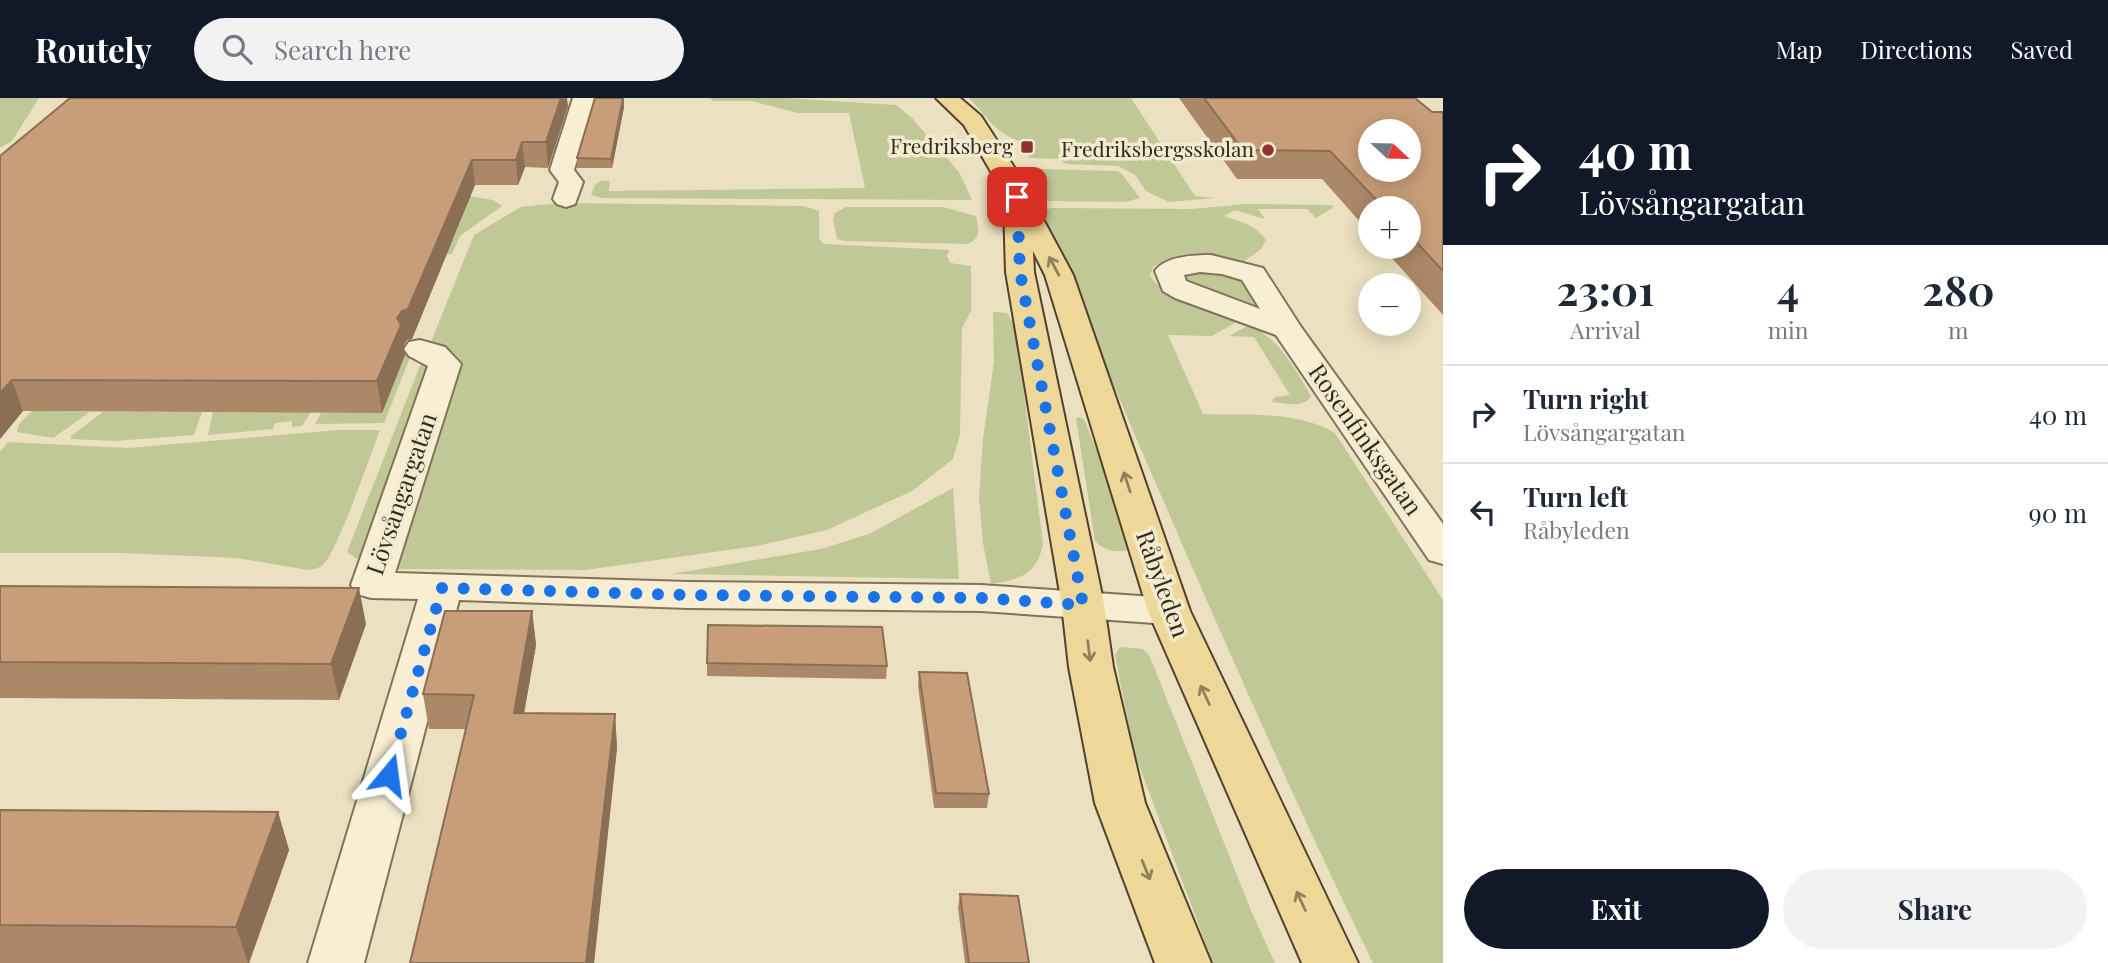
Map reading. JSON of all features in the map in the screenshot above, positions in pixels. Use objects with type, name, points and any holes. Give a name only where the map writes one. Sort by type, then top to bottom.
[{"type":"main road","name":"Råbyleden","points":[[947,98],[973,121],[1009,178],[1059,275],[1169,611],[1330,963]]},
{"type":"main road","name":"Råbyleden","points":[[1017,197],[1020,272],[1083,605],[1091,667],[1120,803],[1183,963]]},
{"type":"street","points":[[566,199],[572,182],[562,170],[584,98]]},
{"type":"street","name":"Rosenfinksgatan","points":[[1287,329],[1443,552]]},
{"type":"street","name":"Lövsångargatan","points":[[420,349],[434,354],[445,365],[371,585],[688,595],[981,598],[1169,611]]},
{"type":"street","points":[[336,963],[442,588]]},
{"type":"green space","points":[[0,98],[39,98],[12,141],[0,148]]},
{"type":"green space","points":[[710,98],[786,98],[896,105],[912,118],[959,172],[972,200],[602,198],[591,195],[597,183],[606,181],[610,181],[609,191],[865,188],[849,113],[798,113],[751,101],[713,101]]},
{"type":"green space","points":[[969,98],[1131,98],[1195,196],[1215,198],[1169,202],[1146,191],[1135,175],[1118,166],[1066,164],[1059,159],[1029,158],[1027,153],[1035,152],[1032,143],[1004,133]]},
{"type":"green space","points":[[1039,169],[1117,171],[1140,198],[1125,202],[1049,201],[1039,193],[1034,173]]},
{"type":"green space","points":[[462,195],[493,200],[502,206],[460,236],[452,254],[403,258],[405,240],[453,240],[464,213]]},
{"type":"green space","points":[[560,203],[803,206],[819,211],[819,239],[824,244],[949,250],[947,256],[950,263],[971,266],[971,311],[962,328],[960,435],[953,459],[912,491],[827,530],[757,546],[585,570],[395,569],[458,370],[450,352],[431,342],[474,235],[521,207]]},
{"type":"green space","points":[[1246,204],[1332,205],[1333,208],[1316,218],[1307,209],[1258,209],[1265,219],[1235,210],[1224,216],[1258,231],[1266,240],[1261,249],[1242,263],[1208,256],[1176,258],[1154,266],[1150,275],[1165,291],[1238,321],[1212,336],[1168,335],[1203,414],[1288,417],[1335,433],[1443,600],[1443,963],[1373,963],[1254,706],[1043,224],[1043,211],[1051,208],[1191,209]]},
{"type":"green space","points":[[846,207],[943,207],[976,216],[978,233],[968,244],[844,241],[837,239],[833,220],[835,213]]},
{"type":"green space","points":[[1219,269],[1242,280],[1258,307],[1253,310],[1184,281],[1184,274]]},
{"type":"green space","points":[[993,312],[1007,313],[1020,335],[1022,377],[1043,544],[1036,563],[1025,574],[991,584],[983,543],[979,498],[983,439],[994,362]]},
{"type":"green space","points":[[1249,325],[1269,338],[1285,355],[1311,396],[1304,403],[1272,402],[1275,397],[1290,395],[1254,337],[1229,336]]},
{"type":"green space","points":[[377,347],[411,355],[384,423],[315,424],[321,413],[382,412],[399,369]]},
{"type":"green space","points":[[423,358],[430,367],[429,377],[362,554],[357,559],[347,552]]},
{"type":"green space","points":[[37,406],[42,411],[90,412],[53,438],[17,432],[19,424]]},
{"type":"green space","points":[[103,412],[202,412],[194,435],[115,441],[71,439],[71,436]]},
{"type":"green space","points":[[213,412],[311,412],[302,426],[292,427],[292,421],[275,423],[273,429],[208,435]]},
{"type":"green space","points":[[1076,418],[1084,419],[1133,540],[1129,550],[1111,550],[1095,541]]},
{"type":"green space","points":[[337,430],[380,430],[337,541],[323,565],[317,568],[308,570],[237,558],[121,553],[0,553],[0,452],[8,442],[128,448]]},
{"type":"green space","points":[[953,488],[959,579],[671,574],[821,549],[869,534]]},
{"type":"green space","points":[[1120,647],[1143,649],[1150,657],[1252,913],[1275,963],[1213,963],[1134,752],[1115,655]]},
{"type":"building","points":[[70,98],[561,98],[546,142],[522,142],[516,160],[472,160],[408,309],[402,311],[397,318],[401,325],[377,381],[12,380],[0,393],[0,156]]},
{"type":"building","points":[[595,98],[623,98],[611,159],[577,158]]},
{"type":"building","points":[[1204,98],[1415,98],[1432,112],[1443,112],[1443,271],[1421,247],[1421,196],[1373,196],[1359,182],[1421,182],[1421,119],[1358,119],[1358,181],[1330,151],[1243,150]]},
{"type":"building","points":[[0,586],[359,588],[331,664],[0,662]]},
{"type":"building","points":[[445,611],[532,611],[514,713],[615,714],[586,963],[410,963],[474,695],[423,694]]},
{"type":"building","points":[[708,625],[882,627],[887,666],[707,663]]},
{"type":"building","points":[[919,672],[967,673],[989,794],[936,793]]},
{"type":"building","points":[[0,810],[278,812],[236,927],[0,925]]},
{"type":"building","points":[[960,894],[1018,896],[1029,963],[969,963]]},
{"type":"place","name":"Fredriksberg","points":[[1027,147]]},
{"type":"place","name":"Fredriksbergsskolan","points":[[1268,150]]},
{"type":"route","points":[[389,775],[442,588],[688,595],[981,598],[1083,605],[1020,272],[1017,197]]}]
